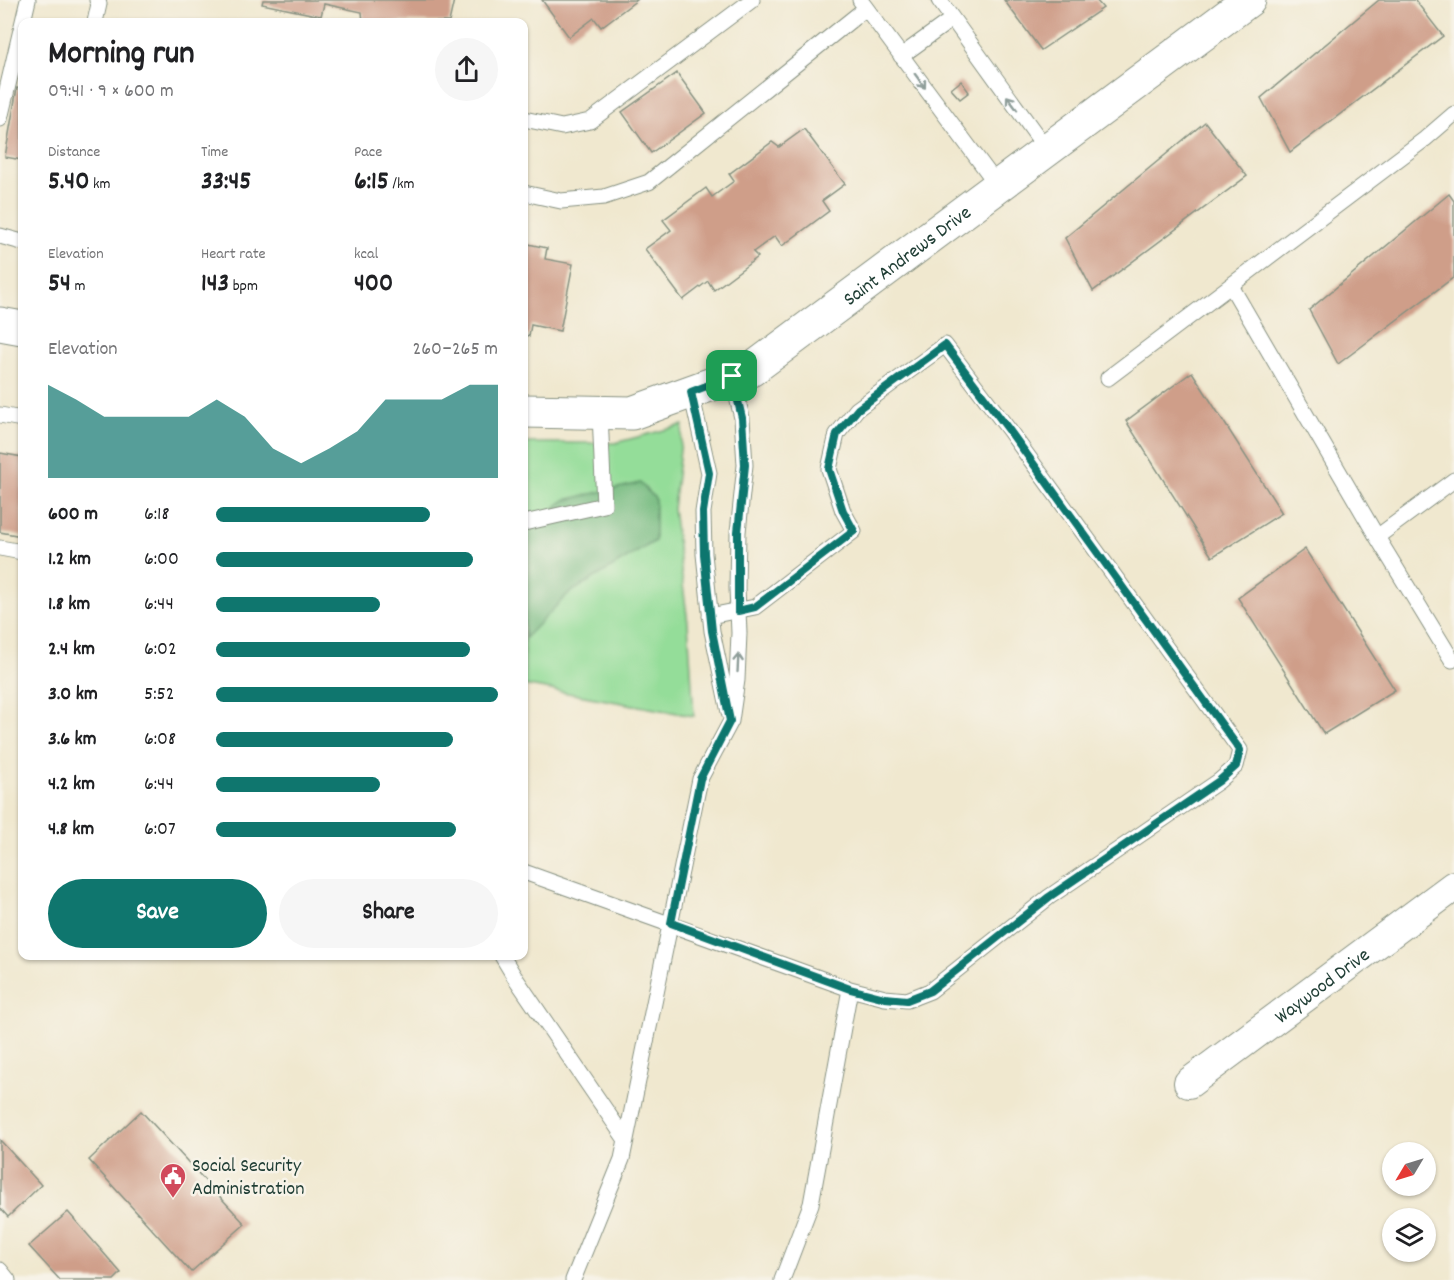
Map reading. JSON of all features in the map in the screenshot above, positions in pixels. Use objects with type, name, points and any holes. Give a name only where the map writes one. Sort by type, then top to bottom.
[{"type":"street","name":"Saint Andrews Drive","points":[[528,411],[632,413],[751,370],[1249,0]]},
{"type":"street","points":[[0,324],[18,327]]},
{"type":"street","name":"Waywood Drive","points":[[1189,1083],[1454,886]]},
{"type":"lane","points":[[24,18],[28,0]]},
{"type":"lane","points":[[96,18],[99,4],[97,0]]},
{"type":"lane","points":[[528,120],[562,127],[590,121],[752,0]]},
{"type":"lane","points":[[939,0],[1047,150]]},
{"type":"lane","points":[[528,195],[561,201],[604,197],[649,182],[863,4],[998,186]]},
{"type":"lane","points":[[902,56],[952,19]]},
{"type":"lane","points":[[0,119],[18,42]]},
{"type":"lane","points":[[1108,378],[1425,139],[1454,114]]},
{"type":"lane","points":[[0,236],[18,241]]},
{"type":"lane","points":[[1231,286],[1377,537],[1452,660]]},
{"type":"lane","points":[[528,873],[850,989],[885,998],[907,1000],[930,991],[1049,897],[1219,781],[1236,766],[1240,750],[945,345],[858,409],[837,434],[829,469],[843,511],[854,531],[755,607],[710,616]]},
{"type":"lane","points":[[573,1280],[622,1159],[700,779],[730,721],[737,680],[740,633],[738,532],[745,465],[742,418],[732,376]]},
{"type":"lane","points":[[691,392],[709,473],[703,512],[704,554],[710,616],[730,721]]},
{"type":"lane","points":[[528,521],[604,505],[600,413]]},
{"type":"lane","points":[[0,415],[18,418]]},
{"type":"lane","points":[[1377,537],[1454,480]]},
{"type":"lane","points":[[0,548],[18,551]]},
{"type":"lane","points":[[504,960],[626,1140]]},
{"type":"lane","points":[[782,1280],[812,1204],[850,989]]},
{"type":"lane","points":[[0,1269],[8,1280]]},
{"type":"green space","points":[[683,425],[673,509],[688,623],[694,716],[528,686],[528,443],[615,443]]},
{"type":"green space","points":[[640,483],[655,498],[655,541],[568,594],[528,635],[528,527],[565,500]]},
{"type":"building","points":[[263,0],[454,0],[450,18],[363,18],[362,12],[324,4],[321,16],[262,4]]},
{"type":"building","points":[[542,0],[637,0],[601,27],[594,18],[569,37]]},
{"type":"building","points":[[1004,0],[1096,0],[1103,8],[1041,50]]},
{"type":"building","points":[[1379,0],[1415,0],[1443,36],[1290,152],[1261,98]]},
{"type":"building","points":[[677,73],[706,113],[651,153],[622,112]]},
{"type":"building","points":[[961,81],[969,92],[960,99],[951,89]]},
{"type":"building","points":[[17,88],[18,159],[5,157]]},
{"type":"building","points":[[1205,122],[1247,176],[1093,291],[1065,238]]},
{"type":"building","points":[[804,129],[845,184],[822,201],[829,211],[782,246],[775,236],[753,252],[758,257],[714,290],[708,281],[683,300],[645,249],[671,230],[663,220],[706,188],[712,197],[734,181],[729,174],[772,142],[779,147]]},
{"type":"building","points":[[1449,194],[1454,201],[1454,277],[1338,364],[1309,310]]},
{"type":"building","points":[[528,244],[547,248],[545,259],[573,264],[560,331],[531,325],[529,336]]},
{"type":"building","points":[[1192,372],[1282,513],[1212,557],[1126,421]]},
{"type":"building","points":[[0,453],[18,456],[18,535],[0,532]]},
{"type":"building","points":[[1305,549],[1395,690],[1324,734],[1238,598]]},
{"type":"building","points":[[141,1111],[245,1224],[191,1272],[89,1160]]},
{"type":"building","points":[[0,1140],[41,1185],[8,1217],[0,1208]]},
{"type":"building","points":[[68,1212],[121,1273],[114,1280],[60,1280],[29,1246]]},
{"type":"place","name":"Social Security Administration","points":[[173,1199]]},
{"type":"route","points":[[945,345],[1240,750],[1236,766],[1219,781],[1049,897],[930,991],[907,1000],[885,998],[850,989],[671,923],[700,779],[730,721],[712,631],[704,554],[703,512],[709,473],[691,392],[732,376],[742,418],[745,465],[738,532],[738,611],[755,607],[854,531],[843,511],[829,469],[837,434],[858,409],[945,345]]}]
